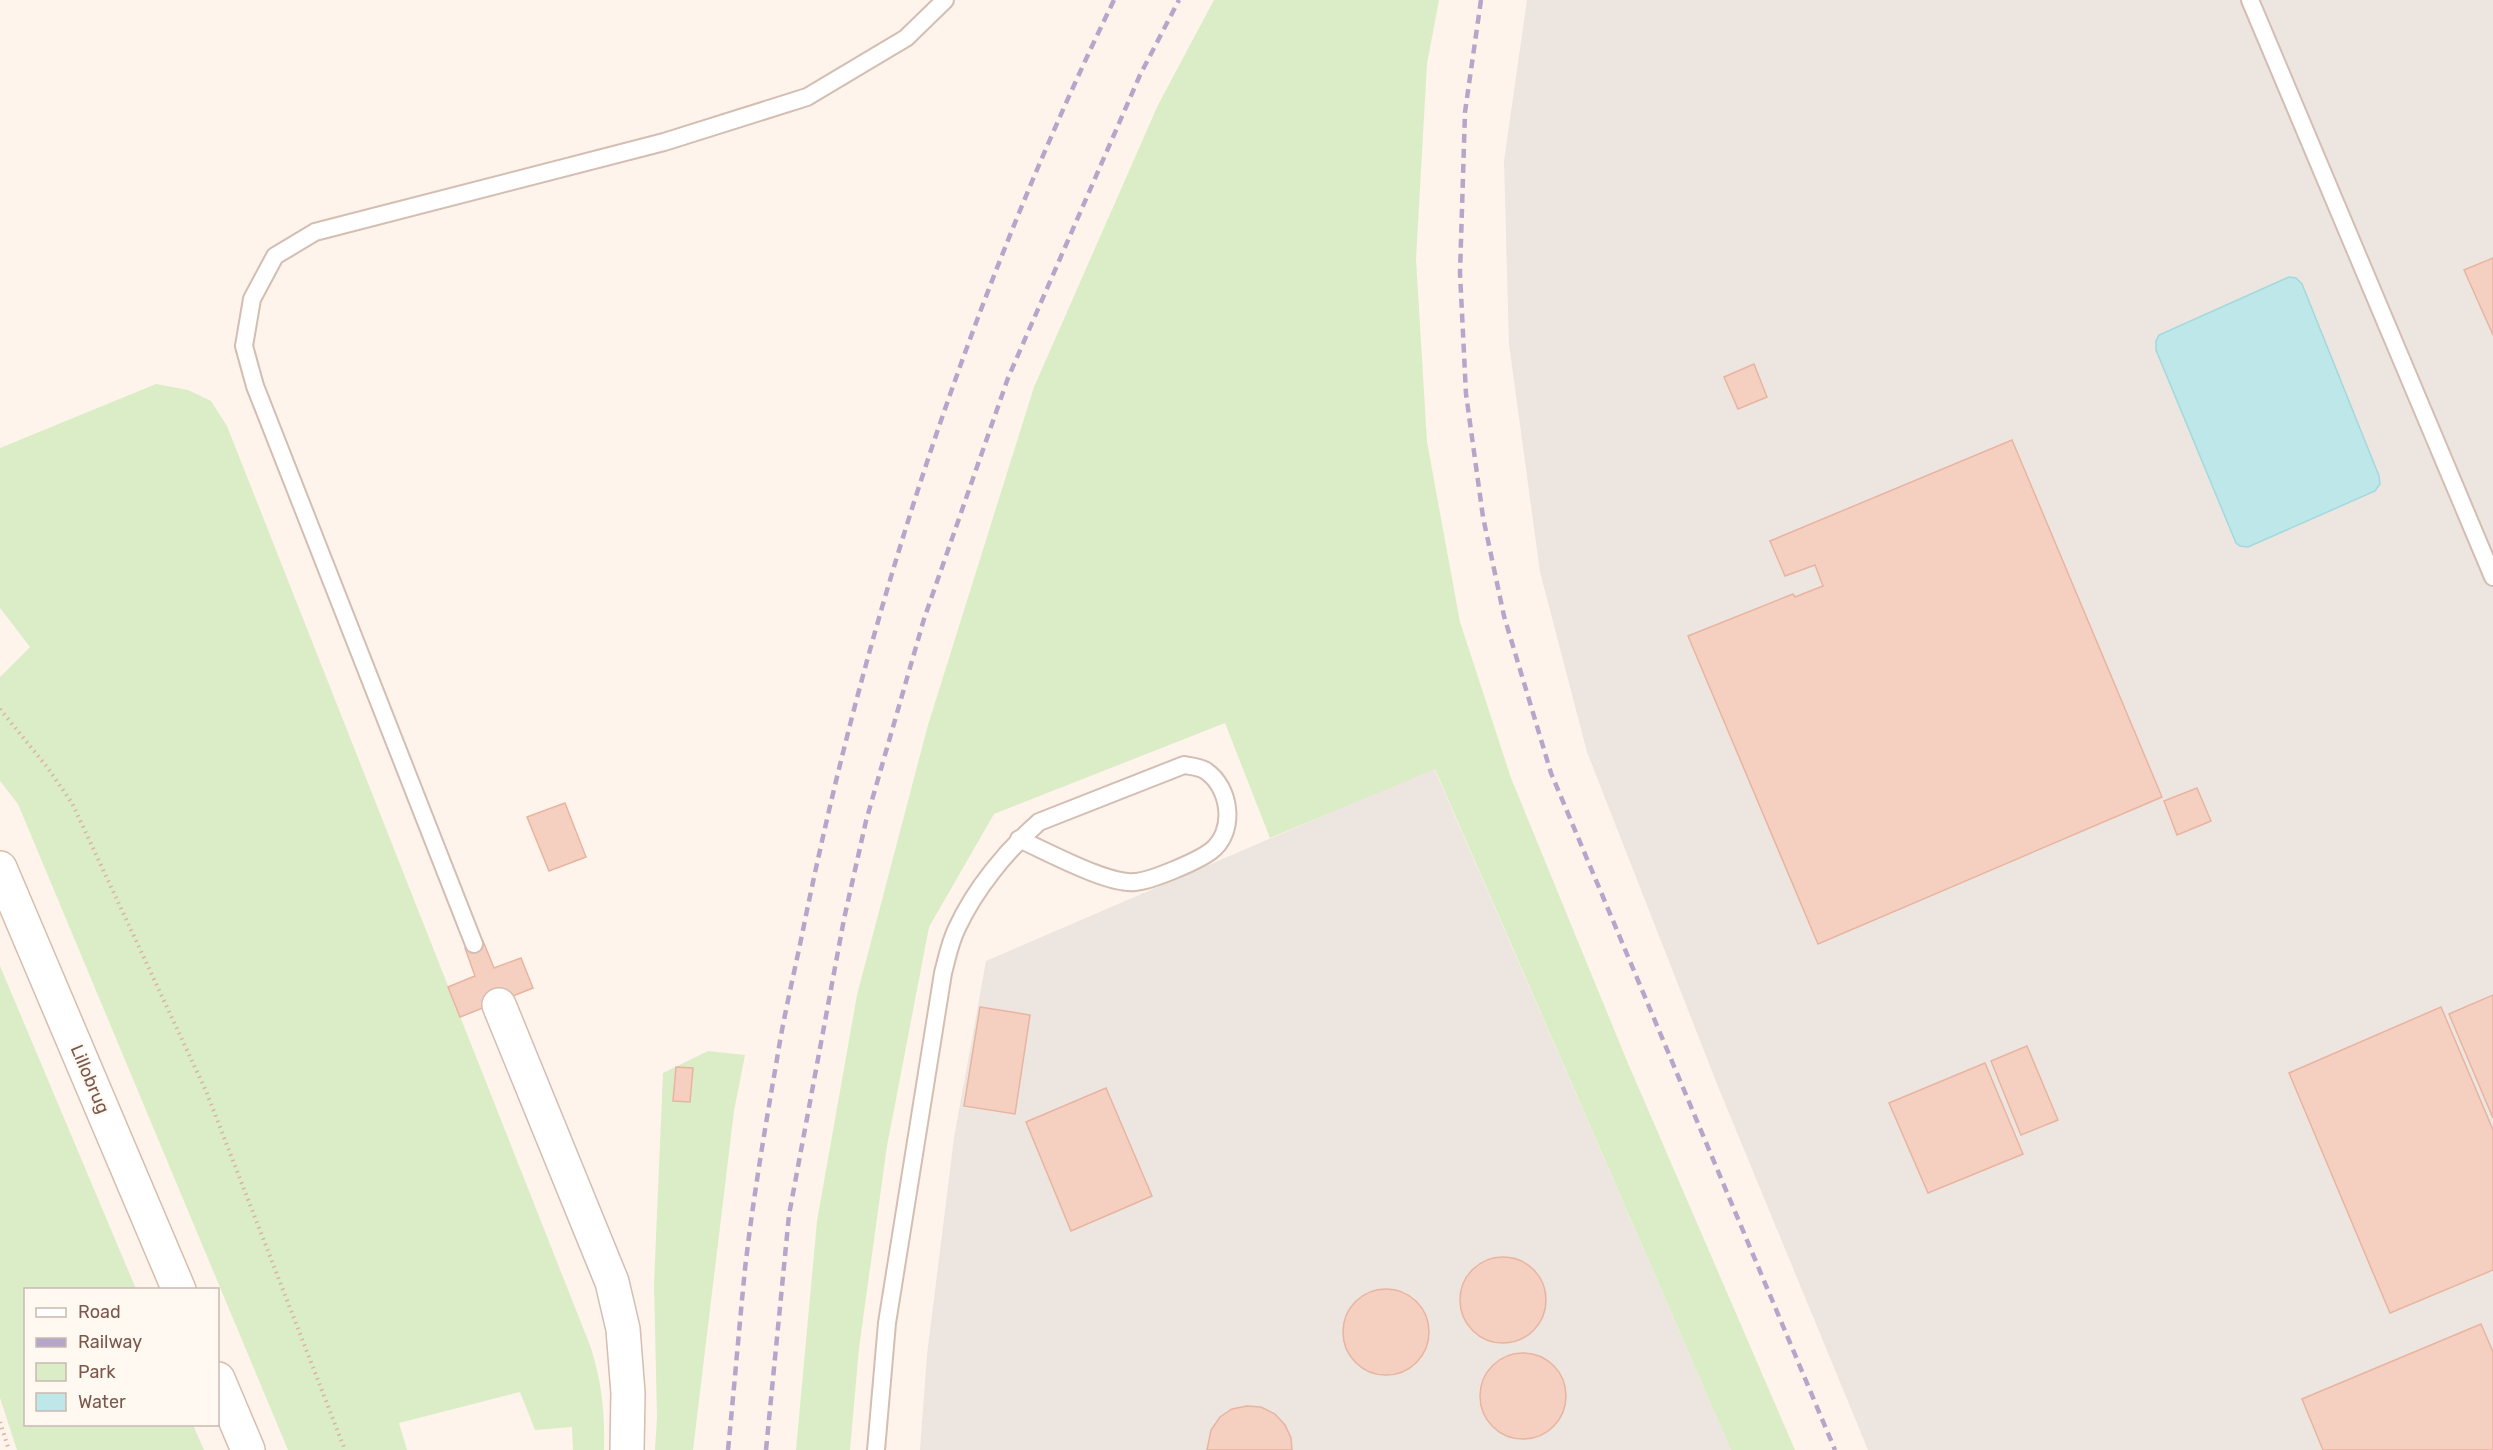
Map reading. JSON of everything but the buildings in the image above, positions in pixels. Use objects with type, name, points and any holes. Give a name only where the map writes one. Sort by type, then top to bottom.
[{"type":"street","name":"Lillobrug","points":[[0,868],[178,1288]]},
{"type":"street","points":[[499,1005],[612,1282],[623,1329],[628,1393],[627,1450]]},
{"type":"street","points":[[219,1381],[248,1450]]},
{"type":"lane","points":[[474,944],[255,386],[244,346],[252,299],[275,256],[315,232],[664,142],[807,97],[906,38],[945,0]]},
{"type":"lane","points":[[2250,0],[2493,577]]},
{"type":"lane","points":[[876,1450],[887,1323],[943,973],[956,930],[973,897],[1019,839],[1039,822],[1184,765],[1206,770],[1223,790],[1228,809],[1224,834],[1212,851],[1154,879],[1133,883],[1111,879],[1019,839]]},
{"type":"path","points":[[0,710],[47,767],[72,804],[186,1048],[206,1091],[345,1450]]},
{"type":"path","points":[[0,1422],[9,1450]]},
{"type":"shaded area","points":[[1527,0],[2493,0],[2493,1450],[1868,1450],[1717,1084],[1587,752],[1540,572],[1509,344],[1504,161]]},
{"type":"shaded area","points":[[1434,768],[1731,1450],[920,1450],[927,1355],[954,1138],[986,961]]},
{"type":"green space","points":[[1214,0],[1439,0],[1427,64],[1416,259],[1427,442],[1460,622],[1511,778],[1627,1061],[1795,1450],[1731,1450],[1435,769],[1270,838],[1225,723],[994,814],[929,927],[887,1146],[859,1348],[850,1450],[796,1450],[817,1221],[857,995],[928,725],[1034,387],[1158,105]]},
{"type":"green space","points":[[156,384],[188,390],[211,401],[227,426],[591,1348],[602,1399],[604,1450],[573,1450],[572,1427],[535,1430],[520,1392],[399,1423],[407,1450],[288,1450],[18,804],[0,781],[0,677],[30,647],[0,608],[0,448]]},
{"type":"green space","points":[[0,966],[136,1288],[24,1288],[24,1426],[193,1426],[204,1450],[17,1450],[0,1398]]},
{"type":"green space","points":[[708,1051],[745,1055],[734,1111],[693,1450],[655,1450],[657,1417],[654,1284],[663,1073]]},
{"type":"water","points":[[2289,277],[2296,278],[2302,284],[2379,476],[2380,484],[2375,491],[2248,547],[2240,546],[2236,543],[2156,350],[2156,341],[2159,335]]},
{"type":"railway","points":[[728,1450],[748,1243],[780,1042],[830,806],[860,687],[893,569],[930,453],[971,337],[1015,223],[1114,0]]},
{"type":"railway","points":[[766,1450],[789,1215],[844,919],[866,821],[924,619],[1008,378],[1140,75],[1179,0]]},
{"type":"railway","points":[[1481,0],[1465,112],[1460,273],[1466,394],[1483,517],[1504,616],[1551,773],[1835,1450]]}]
